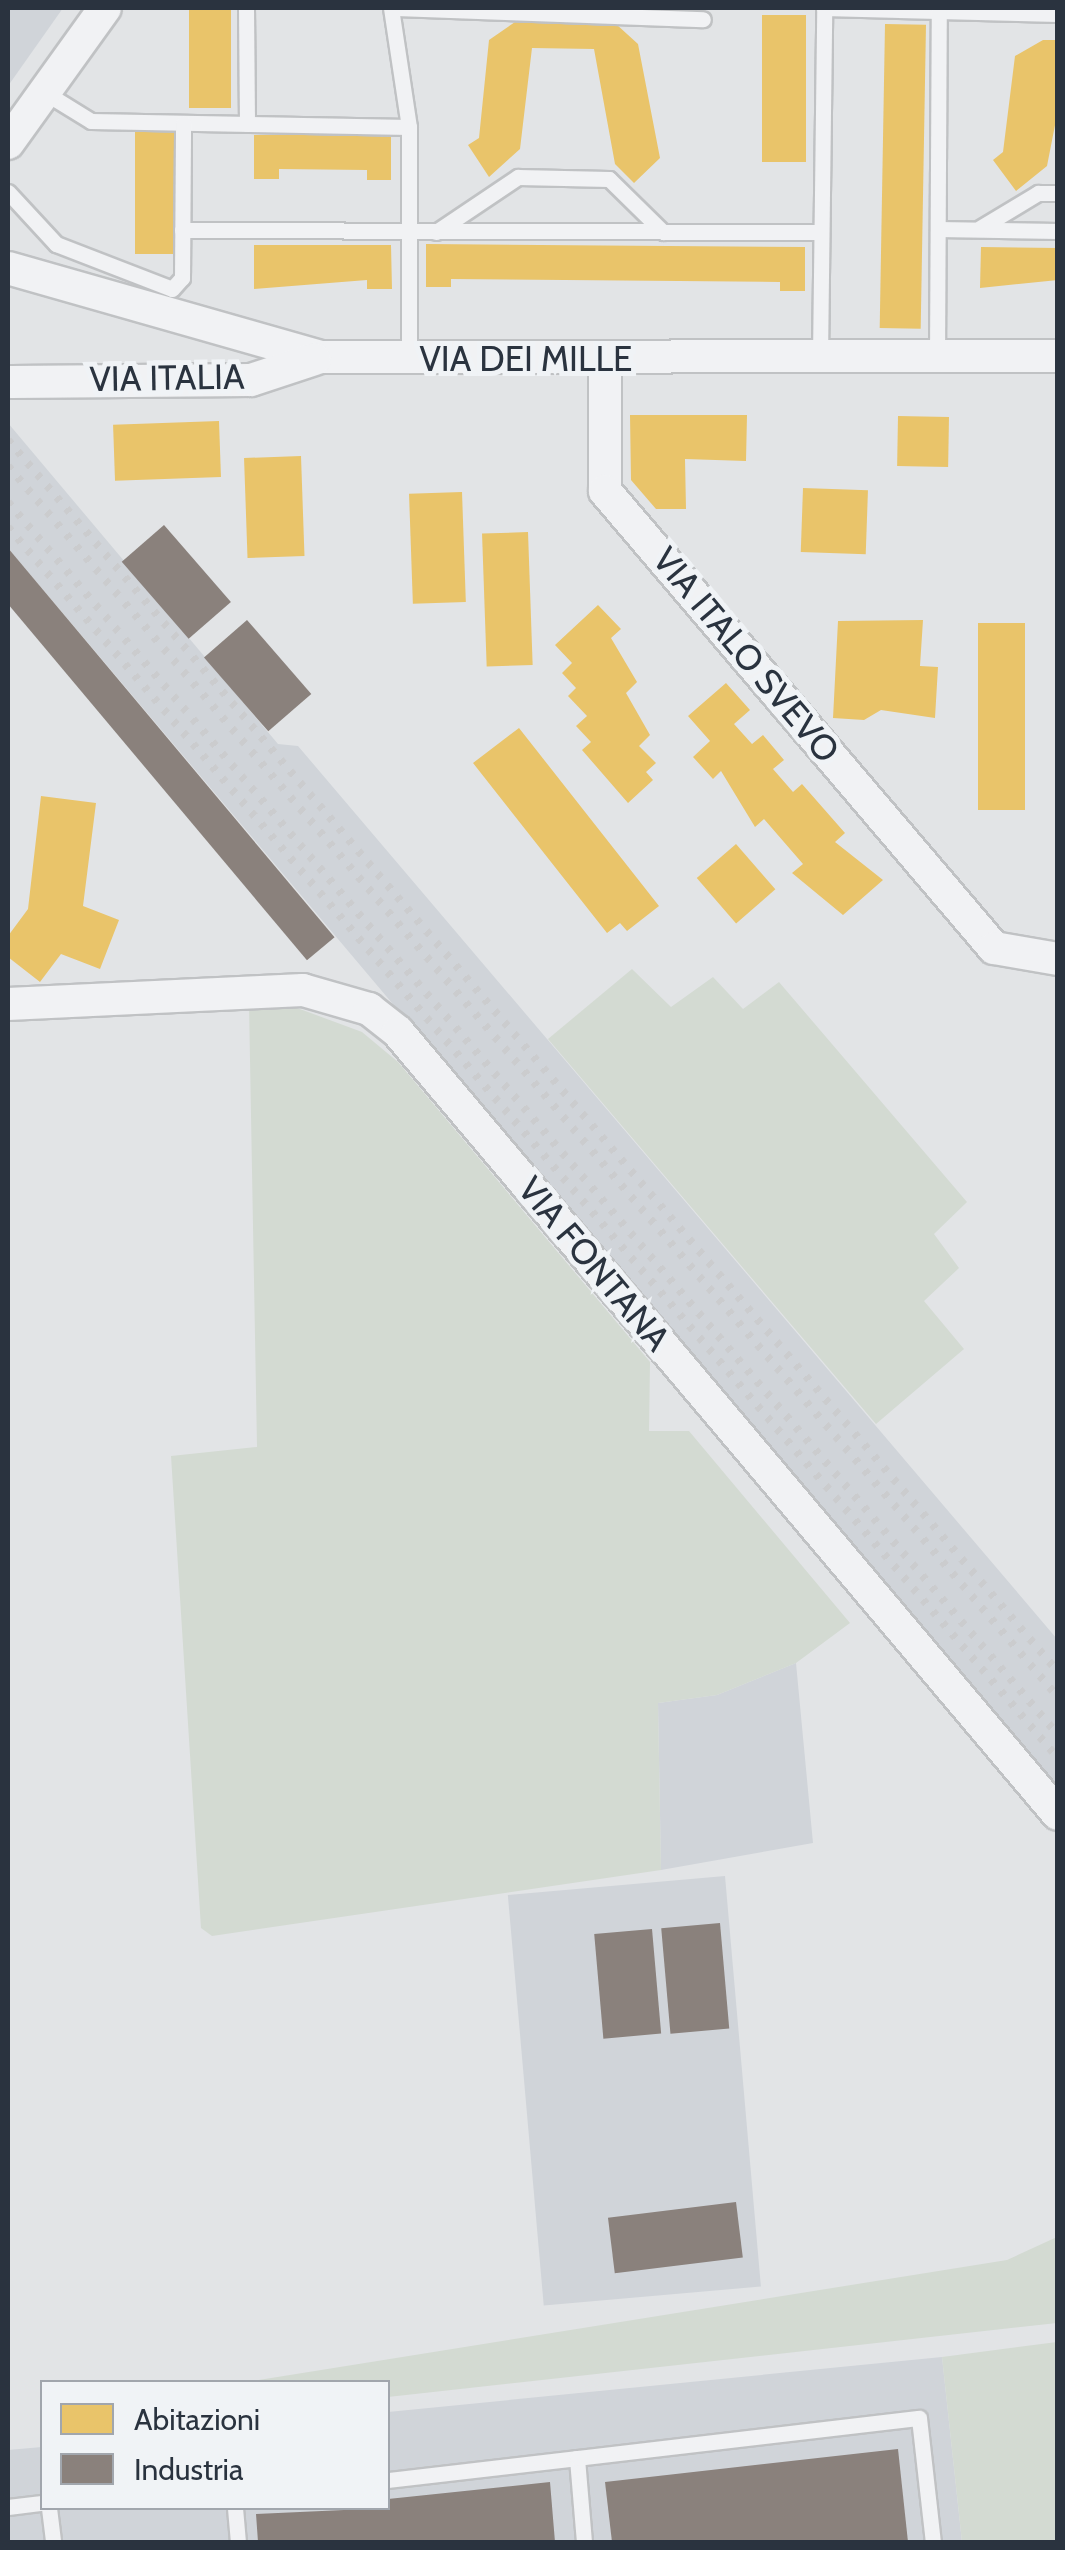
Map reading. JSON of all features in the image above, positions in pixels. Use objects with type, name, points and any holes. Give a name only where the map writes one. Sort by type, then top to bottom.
[{"type":"street","points":[[8,143],[105,8]]},
{"type":"street","name":"VIA DEI MILLE","points":[[8,268],[320,357],[409,360],[1058,356]]},
{"type":"street","name":"VIA ITALIA","points":[[11,382],[251,380],[320,357]]},
{"type":"street","name":"VIA ITALO SVEVO","points":[[604,358],[605,491],[971,921],[1012,956],[1058,958]]},
{"type":"street","name":"VIA FONTANA","points":[[8,1004],[303,990],[369,1009],[398,1032],[1053,1809]]},
{"type":"lane","points":[[246,8],[247,124]]},
{"type":"lane","points":[[409,360],[409,127],[394,8],[703,19]]},
{"type":"lane","points":[[820,358],[824,8],[1058,14]]},
{"type":"lane","points":[[937,356],[940,11]]},
{"type":"lane","points":[[44,92],[90,121],[409,127]]},
{"type":"lane","points":[[8,192],[56,244],[160,287],[182,278],[184,123]]},
{"type":"lane","points":[[436,232],[518,177],[609,179],[662,232]]},
{"type":"lane","points":[[976,230],[1038,193],[1058,193]]},
{"type":"lane","points":[[938,229],[1058,231]]},
{"type":"lane","points":[[182,230],[821,232]]},
{"type":"lane","points":[[390,2480],[920,2418],[933,2542]]},
{"type":"lane","points":[[577,2458],[584,2542]]},
{"type":"lane","points":[[8,2507],[40,2503]]},
{"type":"lane","points":[[49,2510],[53,2542]]},
{"type":"lane","points":[[235,2510],[238,2542]]},
{"type":"shaded area","points":[[8,8],[63,8],[8,86]]},
{"type":"shaded area","points":[[8,423],[278,744],[298,746],[1057,1639],[1057,1791],[8,548]]},
{"type":"shaded area","points":[[632,969],[671,1007],[713,977],[743,1009],[779,982],[967,1202],[934,1234],[959,1268],[924,1301],[964,1349],[876,1424],[548,1039]]},
{"type":"shaded area","points":[[281,1002],[362,1032],[398,1062],[650,1362],[649,1431],[689,1431],[850,1623],[796,1663],[717,1695],[658,1703],[661,1870],[212,1936],[201,1928],[171,1456],[257,1447],[249,1004]]},
{"type":"shaded area","points":[[796,1663],[813,1843],[661,1870],[658,1703],[717,1695]]},
{"type":"shaded area","points":[[725,1876],[761,2286],[544,2305],[508,1895]]},
{"type":"shaded area","points":[[1057,2237],[1057,2323],[390,2397],[390,2380],[258,2380],[1007,2260]]},
{"type":"shaded area","points":[[1057,2342],[1057,2542],[962,2542],[942,2357]]},
{"type":"shaded area","points":[[942,2357],[962,2542],[8,2542],[8,2450],[40,2447],[40,2510],[390,2510],[390,2412]]},
{"type":"building: Abitazioni","points":[[189,8],[231,8],[231,108],[189,108]]},
{"type":"building: Abitazioni","points":[[762,15],[806,15],[806,162],[762,162]]},
{"type":"building: Abitazioni","points":[[515,22],[616,24],[638,44],[660,158],[634,183],[615,164],[594,49],[532,48],[520,149],[489,177],[468,145],[479,138],[489,40]]},
{"type":"building: Abitazioni","points":[[885,24],[926,25],[921,329],[880,328]]},
{"type":"building: Abitazioni","points":[[1043,40],[1058,40],[1057,115],[1047,166],[1016,191],[993,160],[1003,152],[1015,56]]},
{"type":"building: Abitazioni","points":[[135,132],[175,132],[175,254],[135,254]]},
{"type":"building: Abitazioni","points":[[254,135],[391,135],[391,180],[367,180],[367,170],[279,169],[279,179],[254,179]]},
{"type":"building: Abitazioni","points":[[426,244],[805,247],[805,291],[780,291],[780,282],[451,279],[451,287],[426,287]]},
{"type":"building: Abitazioni","points":[[254,245],[391,245],[392,289],[367,289],[367,280],[254,289]]},
{"type":"building: Abitazioni","points":[[981,247],[1058,248],[1058,280],[980,288]]},
{"type":"building: Abitazioni","points":[[630,415],[747,415],[746,461],[685,459],[686,509],[656,509],[631,480]]},
{"type":"building: Abitazioni","points":[[898,416],[949,417],[948,467],[897,466]]},
{"type":"building: Abitazioni","points":[[219,421],[221,477],[115,481],[113,425]]},
{"type":"building: Abitazioni","points":[[301,456],[304,556],[248,558],[244,458]]},
{"type":"building: Abitazioni","points":[[803,488],[868,490],[866,554],[801,552]]},
{"type":"building: Abitazioni","points":[[462,492],[466,602],[413,604],[409,494]]},
{"type":"building: Abitazioni","points":[[528,532],[533,665],[487,667],[482,534]]},
{"type":"building: Abitazioni","points":[[598,605],[621,629],[611,638],[637,682],[626,693],[650,735],[639,746],[656,763],[646,772],[653,780],[628,803],[582,750],[591,742],[576,726],[587,716],[568,696],[576,688],[562,673],[572,663],[555,645]]},
{"type":"building: Abitazioni","points":[[923,620],[920,666],[938,667],[935,718],[881,710],[864,720],[833,718],[838,621]]},
{"type":"building: Abitazioni","points":[[978,623],[1025,623],[1025,810],[978,810]]},
{"type":"building: Abitazioni","points":[[726,683],[750,710],[734,724],[752,744],[763,735],[784,760],[773,769],[793,792],[802,784],[845,833],[835,842],[883,880],[843,915],[792,873],[803,864],[764,819],[755,827],[721,771],[713,779],[693,757],[710,741],[688,716]]},
{"type":"building: Abitazioni","points":[[519,728],[659,906],[627,931],[620,923],[607,933],[473,763]]},
{"type":"building: Abitazioni","points":[[41,796],[96,803],[83,906],[119,920],[100,969],[61,954],[40,982],[8,957],[8,936],[28,909]]},
{"type":"building: Abitazioni","points":[[736,844],[775,889],[736,923],[697,878]]},
{"type":"building: Industria","points":[[164,525],[231,602],[189,639],[122,562]]},
{"type":"building: Industria","points":[[8,548],[335,937],[307,960],[8,604]]},
{"type":"building: Industria","points":[[247,620],[311,694],[268,731],[204,657]]},
{"type":"building: Industria","points":[[720,1923],[729,2029],[670,2034],[661,1928]]},
{"type":"building: Industria","points":[[652,1929],[661,2034],[603,2039],[594,1934]]},
{"type":"building: Industria","points":[[736,2202],[743,2258],[615,2273],[608,2218]]},
{"type":"building: Industria","points":[[898,2449],[908,2542],[612,2542],[605,2482]]},
{"type":"building: Industria","points":[[550,2482],[555,2542],[258,2542],[256,2514],[390,2510],[390,2499]]},
{"type":"railway","points":[[8,440],[1058,1672]]},
{"type":"railway","points":[[8,466],[1058,1697]]},
{"type":"railway","points":[[8,502],[1058,1735]]},
{"type":"railway","points":[[8,527],[1058,1758]]}]
